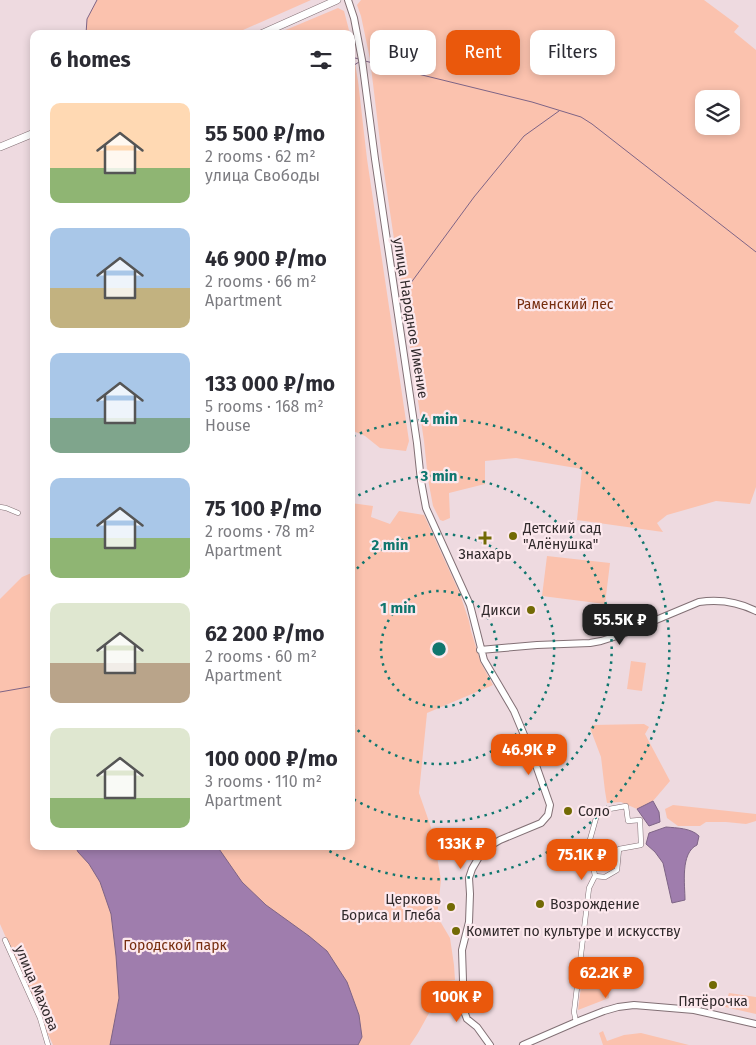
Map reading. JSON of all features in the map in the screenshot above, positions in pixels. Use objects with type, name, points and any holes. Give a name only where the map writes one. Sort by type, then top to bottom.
[{"type":"main road","points":[[270,30],[337,0]]},
{"type":"main road","points":[[0,147],[30,135]]},
{"type":"street","name":"улица Народное Имение","points":[[348,0],[354,18],[362,60],[374,158],[426,508],[470,605],[484,660],[514,711],[550,805],[548,815],[541,823],[500,840],[483,850],[476,860],[470,878],[469,922],[462,950],[464,1011],[467,1019],[477,1027],[490,1045]]},
{"type":"street","points":[[0,507],[18,513]]},
{"type":"street","points":[[480,650],[601,641],[699,602],[720,601],[735,603],[756,611]]},
{"type":"street","points":[[576,1022],[574,1012],[589,888],[595,876],[589,843],[598,810],[626,806],[628,821],[640,820],[641,845],[619,849],[617,870],[605,877],[595,876]]},
{"type":"street","name":"улица Махова","points":[[5,940],[40,1018],[48,1045]]},
{"type":"street","points":[[523,1045],[614,1008],[634,1005],[694,1010],[756,1024]]},
{"type":"green space","points":[[97,0],[311,0],[243,30],[86,30],[87,19]]},
{"type":"green space","name":"Раменский лес","points":[[361,0],[704,0],[739,26],[734,32],[756,50],[756,487],[750,504],[716,501],[667,515],[657,523],[663,532],[577,520],[582,469],[516,458],[485,461],[485,484],[449,493],[450,518],[443,521],[440,520],[433,506],[428,479],[372,75],[436,75],[436,30],[370,30],[370,59],[357,5]]},
{"type":"green space","points":[[338,8],[344,11],[349,30],[286,30]]},
{"type":"green space","points":[[355,63],[367,159],[409,441],[406,451],[380,448],[365,436],[355,432]]},
{"type":"green space","name":"Городской парк","points":[[355,504],[373,506],[371,517],[390,524],[399,511],[424,515],[460,594],[481,663],[493,685],[427,713],[419,793],[433,833],[441,880],[437,916],[450,938],[455,980],[447,981],[410,1045],[53,1045],[0,924],[0,599],[22,577],[30,574],[30,850],[355,850]]},
{"type":"green space","points":[[547,556],[610,563],[605,604],[542,596]]},
{"type":"green space","points":[[631,661],[646,663],[642,691],[627,689]]},
{"type":"green space","points":[[644,724],[649,727],[645,734],[670,781],[653,801],[637,809],[621,802],[607,803],[601,757],[590,728],[593,725]]},
{"type":"green space","points":[[673,805],[756,814],[756,821],[746,824],[706,822],[700,826],[678,826],[667,818],[665,809]]},
{"type":"green space","points":[[582,979],[608,982],[609,998],[578,1010]]},
{"type":"green space","points":[[729,993],[756,997],[756,1014],[725,1007]]},
{"type":"green space","points":[[603,1031],[607,1041],[624,1035],[641,1033],[689,1045],[603,1045],[599,1033]]},
{"type":"shaded area","points":[[653,801],[659,812],[660,822],[649,826],[637,809]]},
{"type":"shaded area","points":[[666,827],[688,830],[699,836],[697,845],[688,855],[686,862],[684,878],[685,900],[672,903],[663,863],[646,844],[649,833]]},
{"type":"shaded area","points":[[77,850],[220,850],[242,882],[266,905],[327,951],[347,982],[359,1015],[362,1037],[358,1045],[110,1045],[119,998],[111,914],[100,882],[89,864]]},
{"type":"waterway","points":[[86,30],[87,19],[97,0]]},
{"type":"waterway","points":[[355,58],[359,59]]},
{"type":"waterway","points":[[365,61],[532,102],[581,117],[756,252]]},
{"type":"waterway","points":[[355,64],[359,62]]},
{"type":"waterway","points":[[402,295],[474,197],[524,136],[559,111]]},
{"type":"waterway","points":[[0,692],[30,687]]},
{"type":"place","name":"Детский сад \"Алёнушка\"","points":[[513,536]]},
{"type":"place","name":"Знахарь","points":[[485,538]]},
{"type":"place","name":"Дикси","points":[[531,610]]},
{"type":"place","name":"Соло","points":[[568,811]]},
{"type":"place","name":"Возрождение","points":[[540,904]]},
{"type":"place","name":"Церковь Бориса и Глеба","points":[[451,907]]},
{"type":"place","name":"Комитет по культуре и искусству","points":[[456,931]]},
{"type":"place","name":"Пятёрочка","points":[[713,985]]}]
